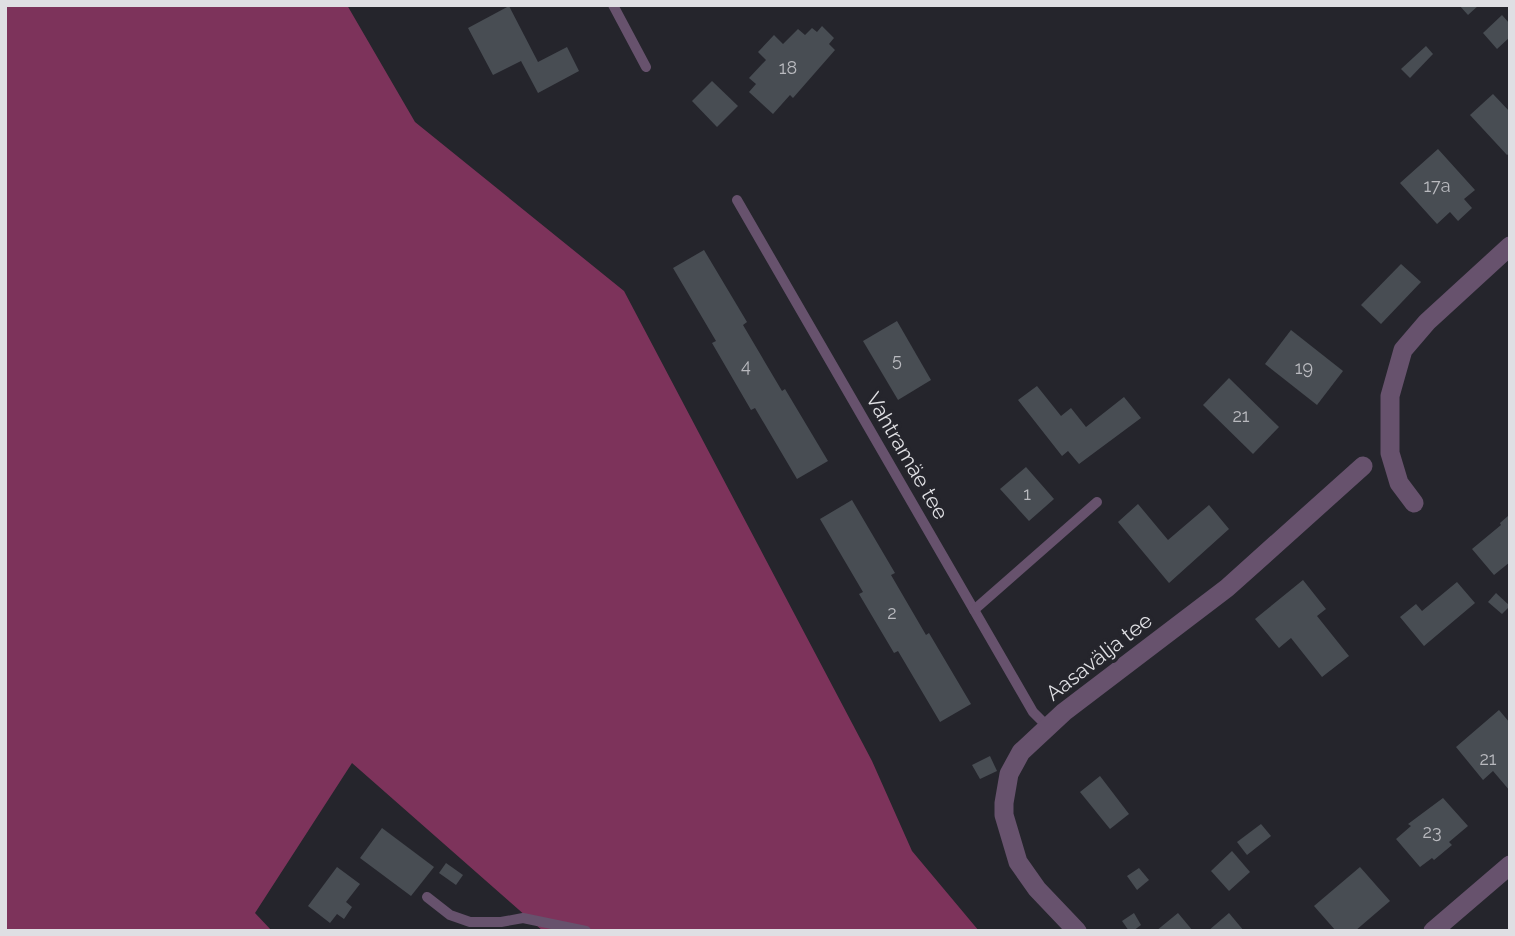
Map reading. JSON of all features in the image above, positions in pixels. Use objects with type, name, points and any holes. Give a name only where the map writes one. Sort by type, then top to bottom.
[{"type":"street","points":[[1414,503],[1399,483],[1390,453],[1390,396],[1394,374],[1403,350],[1427,322],[1510,246]]},
{"type":"street","name":"Aasavälja tee","points":[[1077,931],[1037,889],[1018,862],[1004,815],[1009,774],[1021,752],[1048,727],[1227,588],[1363,466]]},
{"type":"street","points":[[1433,931],[1510,865]]},
{"type":"lane","points":[[613,5],[646,67]]},
{"type":"lane","name":"Vahtramäe tee","points":[[737,200],[1032,712],[1048,727]]},
{"type":"lane","points":[[974,610],[1097,502]]},
{"type":"lane","points":[[427,897],[450,915],[470,922],[501,922],[523,918],[586,931]]},
{"type":"shaded area","points":[[5,5],[347,5],[415,122],[624,291],[872,761],[912,851],[979,931],[543,931],[352,763],[255,913],[272,931],[5,931]]},
{"type":"building","points":[[1459,5],[1479,5],[1468,15]]},
{"type":"building","points":[[509,6],[538,62],[567,47],[579,71],[538,93],[521,61],[493,75],[468,28]]},
{"type":"building","points":[[1502,15],[1510,24],[1510,37],[1497,49],[1483,33]]},
{"type":"building","points":[[822,26],[834,38],[829,44],[835,50],[793,98],[790,95],[773,114],[749,92],[756,84],[749,78],[766,60],[758,52],[774,35],[783,44],[798,29],[805,35],[812,28],[817,32]]},
{"type":"building","points":[[1426,46],[1433,54],[1410,78],[1401,69]]},
{"type":"building","points":[[712,81],[738,106],[717,127],[692,101]]},
{"type":"building","points":[[1493,94],[1510,112],[1510,153],[1507,155],[1470,115]]},
{"type":"building","points":[[1438,149],[1475,190],[1464,199],[1472,208],[1458,221],[1450,212],[1437,224],[1400,183]]},
{"type":"building","points":[[704,250],[747,322],[743,325],[828,461],[797,479],[755,408],[751,410],[712,343],[716,341],[673,268]]},
{"type":"building","points":[[1401,264],[1421,282],[1381,324],[1361,305]]},
{"type":"building","points":[[897,321],[931,380],[898,400],[863,341]]},
{"type":"building","points":[[1291,330],[1343,371],[1317,405],[1265,364]]},
{"type":"building","points":[[1229,378],[1279,427],[1253,454],[1203,405]]},
{"type":"building","points":[[1037,386],[1061,416],[1071,408],[1086,427],[1124,397],[1141,418],[1079,464],[1068,451],[1062,456],[1018,400]]},
{"type":"building","points":[[1026,467],[1054,499],[1029,521],[1000,489]]},
{"type":"building","points":[[852,500],[895,573],[891,575],[926,635],[929,633],[971,704],[940,722],[898,651],[894,653],[859,594],[863,592],[820,519]]},
{"type":"building","points":[[1138,504],[1168,540],[1209,505],[1229,529],[1169,583],[1118,522]]},
{"type":"building","points":[[1508,516],[1510,562],[1494,575],[1472,549]]},
{"type":"building","points":[[1303,580],[1326,609],[1317,616],[1349,656],[1322,677],[1291,638],[1279,648],[1255,619]]},
{"type":"building","points":[[1457,582],[1475,603],[1424,646],[1400,617],[1416,604],[1422,611]]},
{"type":"building","points":[[1496,593],[1510,606],[1502,614],[1488,602]]},
{"type":"building","points":[[1499,710],[1510,723],[1510,791],[1493,771],[1483,780],[1456,747]]},
{"type":"building","points":[[990,756],[997,771],[980,779],[972,765]]},
{"type":"building","points":[[1100,776],[1129,814],[1110,829],[1080,792]]},
{"type":"building","points":[[1443,798],[1468,826],[1449,842],[1452,845],[1434,860],[1432,858],[1420,867],[1396,839],[1411,826],[1408,824]]},
{"type":"building","points":[[1261,824],[1271,836],[1247,855],[1237,842]]},
{"type":"building","points":[[382,828],[434,867],[411,896],[360,858]]},
{"type":"building","points":[[1232,851],[1250,872],[1229,891],[1211,871]]},
{"type":"building","points":[[446,863],[463,875],[456,885],[439,873]]},
{"type":"building","points":[[337,867],[360,884],[346,902],[352,907],[344,919],[337,914],[330,923],[308,906]]},
{"type":"building","points":[[1360,867],[1390,901],[1355,931],[1336,931],[1314,906]]},
{"type":"building","points":[[1139,868],[1149,880],[1137,890],[1127,876]]},
{"type":"building","points":[[1134,913],[1141,925],[1129,931],[1122,921]]},
{"type":"building","points":[[1178,913],[1193,931],[1156,931]]},
{"type":"building","points":[[1229,913],[1244,931],[1208,931]]}]
